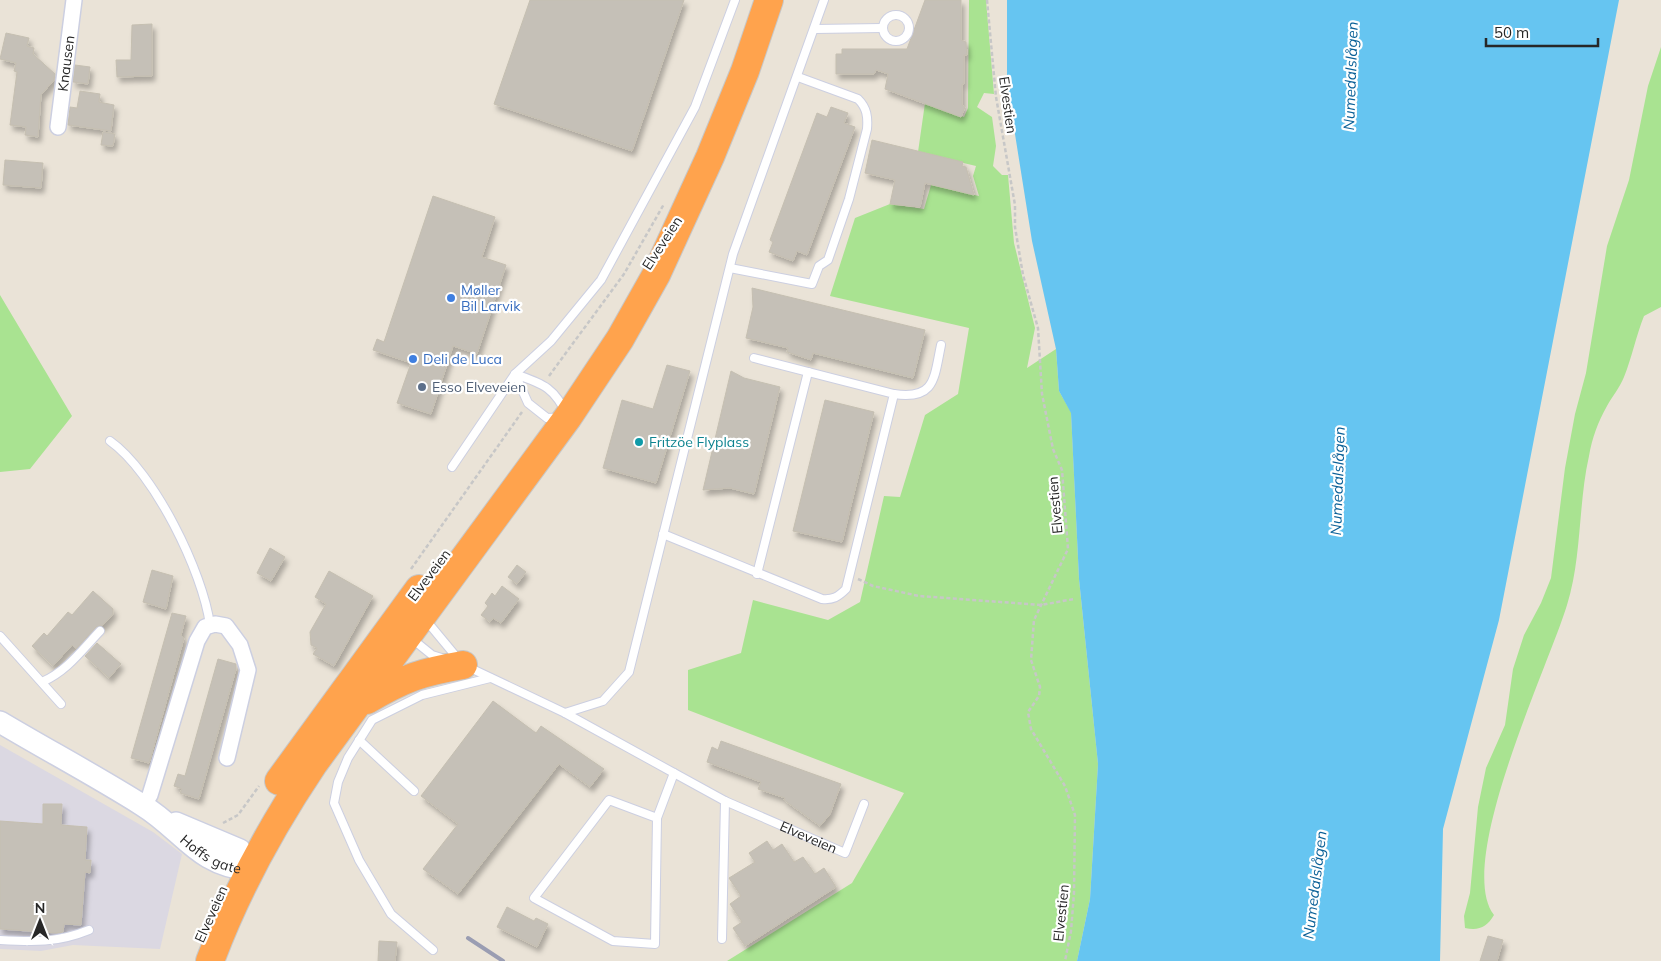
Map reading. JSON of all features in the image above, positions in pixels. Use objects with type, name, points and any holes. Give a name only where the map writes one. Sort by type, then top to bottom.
[{"type":"highway","name":"Elveveien","points":[[241,863],[284,808],[357,705],[549,404],[620,339],[656,275],[679,198],[726,120],[769,0]]},
{"type":"highway","name":"Elveveien","points":[[202,957],[270,795],[305,742],[407,624]]},
{"type":"highway","points":[[357,705],[406,678],[430,670],[463,665]]},
{"type":"main road","name":"Hoffs gate","points":[[0,722],[241,863]]},
{"type":"street","name":"Knausen","points":[[58,127],[74,0]]},
{"type":"street","points":[[150,810],[150,795],[197,641],[201,631],[210,625],[226,626],[240,645],[248,670],[227,758]]},
{"type":"lane","points":[[452,467],[515,374],[551,341],[601,280],[695,107],[735,0]]},
{"type":"lane","points":[[565,713],[603,701],[629,672],[739,235],[798,77],[824,0]]},
{"type":"lane","points":[[815,29],[882,28]]},
{"type":"lane","points":[[730,268],[812,284],[819,266],[828,260],[846,208],[868,129],[868,117],[864,105],[858,99],[798,77]]},
{"type":"lane","points":[[754,358],[894,394],[910,396],[919,395],[930,386],[935,376],[942,345]]},
{"type":"lane","points":[[758,574],[808,372]]},
{"type":"lane","points":[[515,374],[549,404]]},
{"type":"lane","points":[[515,374],[549,404]]},
{"type":"lane","points":[[663,534],[822,599],[830,600],[838,597],[846,589],[850,575],[894,394]]},
{"type":"lane","points":[[110,441],[121,449],[140,470],[174,526],[198,576],[208,610],[210,625]]},
{"type":"lane","points":[[407,624],[463,665]]},
{"type":"lane","name":"Elveveien","points":[[407,624],[432,655],[463,665],[565,713],[725,801],[845,853],[864,804]]},
{"type":"lane","points":[[42,682],[57,675],[69,665],[100,631]]},
{"type":"lane","points":[[0,636],[61,704]]},
{"type":"lane","points":[[433,950],[391,914],[360,860],[334,803],[338,782],[372,720],[422,695],[490,678]]},
{"type":"lane","points":[[360,740],[414,791]]},
{"type":"lane","points":[[657,818],[609,800],[534,898],[613,941],[655,944],[657,818],[674,773]]},
{"type":"lane","points":[[722,939],[725,801]]},
{"type":"lane","points":[[0,940],[51,941],[70,937],[88,930]]},
{"type":"path","name":"Elvestien","points":[[988,0],[996,97],[1003,141],[1011,170],[1020,259],[1031,308],[1038,328],[1042,394],[1053,449],[1062,470],[1068,549],[1034,620],[1031,645],[1032,660],[1040,687],[1039,696],[1028,712],[1031,729],[1065,786],[1074,815],[1073,902],[1071,930],[1064,961]]},
{"type":"path","points":[[410,570],[549,404],[624,274],[679,198]]},
{"type":"path","points":[[850,575],[873,586],[919,596],[1041,605],[1074,599]]},
{"type":"path","points":[[221,823],[229,821],[238,815],[264,778]]},
{"type":"shaded area","points":[[0,745],[153,832],[182,854],[160,949],[73,945],[41,951],[0,949]]},
{"type":"green space","points":[[969,0],[986,0],[994,94],[984,93],[977,107],[992,117],[996,146],[993,166],[1002,175],[1008,175],[1014,243],[1035,328],[1027,368],[1056,349],[1059,391],[1071,412],[1079,579],[1098,764],[1090,899],[1077,961],[727,961],[852,883],[904,793],[688,710],[688,670],[741,653],[753,600],[828,620],[860,602],[884,496],[900,497],[925,415],[958,394],[969,328],[830,296],[855,218],[890,204],[924,209],[931,185],[979,196],[973,176],[976,166],[918,152],[925,103],[964,117],[968,108]]},
{"type":"green space","points":[[1661,47],[1661,307],[1644,316],[1624,377],[1604,412],[1594,436],[1583,493],[1578,550],[1572,587],[1509,763],[1495,810],[1486,853],[1485,889],[1494,915],[1482,927],[1474,929],[1465,928],[1464,916],[1470,893],[1478,807],[1486,768],[1505,725],[1513,669],[1524,635],[1541,603],[1551,578],[1565,468],[1575,414],[1586,373],[1607,246],[1629,180],[1648,86]]},
{"type":"green space","points":[[0,295],[72,416],[30,469],[0,472]]},
{"type":"water","name":"Numedalslågen","points":[[1007,0],[1619,0],[1499,620],[1443,829],[1440,961],[1077,961],[1090,899],[1098,764],[1079,579],[1071,413],[1059,391],[1056,349],[1032,241],[1007,84]]},
{"type":"building","points":[[530,0],[684,0],[632,151],[494,104]]},
{"type":"building","points":[[925,0],[961,0],[961,40],[966,42],[967,55],[964,55],[964,84],[962,84],[962,105],[965,107],[961,117],[885,89],[888,74],[876,70],[874,74],[836,74],[836,54],[842,54],[842,49],[907,49]]},
{"type":"building","points":[[152,24],[152,76],[117,77],[116,60],[131,60],[132,25]]},
{"type":"building","points":[[6,33],[29,38],[27,46],[34,48],[33,54],[55,74],[54,80],[41,95],[38,137],[25,135],[26,127],[10,125],[17,72],[14,71],[16,63],[0,59]]},
{"type":"building","points":[[75,65],[90,67],[88,84],[73,82]]},
{"type":"building","points":[[80,91],[100,94],[99,102],[114,105],[111,131],[68,125],[70,107],[77,108]]},
{"type":"building","points":[[831,107],[848,113],[844,123],[855,127],[807,255],[797,251],[793,261],[769,252],[773,242],[770,240],[817,113],[827,117]]},
{"type":"building","points":[[103,132],[115,134],[113,146],[101,145]]},
{"type":"building","points":[[872,140],[963,162],[962,166],[966,167],[974,195],[925,183],[920,207],[890,204],[895,180],[865,173]]},
{"type":"building","points":[[5,160],[43,163],[41,188],[3,185]]},
{"type":"building","points":[[433,196],[495,217],[482,257],[506,265],[477,354],[453,346],[431,414],[397,403],[411,363],[373,350],[377,339],[384,342]]},
{"type":"building","points":[[752,288],[925,330],[913,378],[813,353],[811,360],[787,352],[788,348],[746,338],[753,307]]},
{"type":"building","name":"Fritzöe Flyplass","points":[[667,365],[690,371],[656,483],[603,468],[622,400],[653,409]]},
{"type":"building","points":[[731,371],[744,378],[780,387],[754,494],[730,488],[703,490]]},
{"type":"building","points":[[825,400],[874,412],[842,542],[793,531]]},
{"type":"building","points":[[270,548],[285,557],[271,581],[257,573]]},
{"type":"building","points":[[517,565],[526,572],[517,584],[508,577]]},
{"type":"building","points":[[152,570],[173,576],[166,609],[143,602]]},
{"type":"building","points":[[329,571],[373,596],[334,666],[313,654],[317,648],[311,645],[310,632],[326,604],[315,597]]},
{"type":"building","points":[[502,586],[519,599],[501,623],[493,618],[490,622],[481,615],[488,606],[485,603],[492,593],[495,596]]},
{"type":"building","points":[[93,591],[113,609],[113,614],[102,626],[96,627],[76,649],[72,645],[53,666],[32,646],[44,633],[47,636],[68,612],[72,615]]},
{"type":"building","points":[[172,613],[186,616],[181,635],[184,638],[149,763],[131,758]]},
{"type":"building","points":[[97,643],[121,664],[109,678],[85,656]]},
{"type":"building","points":[[218,659],[236,664],[236,669],[199,799],[180,793],[182,789],[174,786],[178,774],[185,776]]},
{"type":"building","points":[[493,701],[536,733],[541,726],[604,769],[590,787],[559,764],[458,894],[423,869],[458,824],[421,796]]},
{"type":"building","points":[[721,741],[841,784],[830,814],[820,826],[784,800],[785,798],[758,789],[761,782],[707,762],[712,747],[718,750]]},
{"type":"building","points":[[43,804],[62,804],[61,825],[87,827],[85,860],[91,860],[90,873],[85,872],[81,925],[64,924],[63,932],[57,933],[0,929],[0,821],[43,824]]},
{"type":"building","points":[[767,841],[773,850],[782,844],[794,862],[803,857],[815,874],[824,868],[836,887],[745,946],[733,928],[742,922],[730,904],[741,896],[729,878],[755,862],[749,853]]},
{"type":"building","points":[[507,907],[534,921],[536,918],[548,924],[537,947],[497,927]]},
{"type":"building","points":[[1488,936],[1503,940],[1497,961],[1480,961]]},
{"type":"building","points":[[379,941],[397,942],[395,961],[378,961]]},
{"type":"railway","points":[[468,938],[503,961]]},
{"type":"place","name":"Møller Bil Larvik","points":[[451,298]]},
{"type":"place","name":"Deli de Luca","points":[[413,359]]},
{"type":"place","name":"Esso Elveveien","points":[[422,387]]},
{"type":"place","name":"Fritzöe Flyplass","points":[[639,442]]}]
